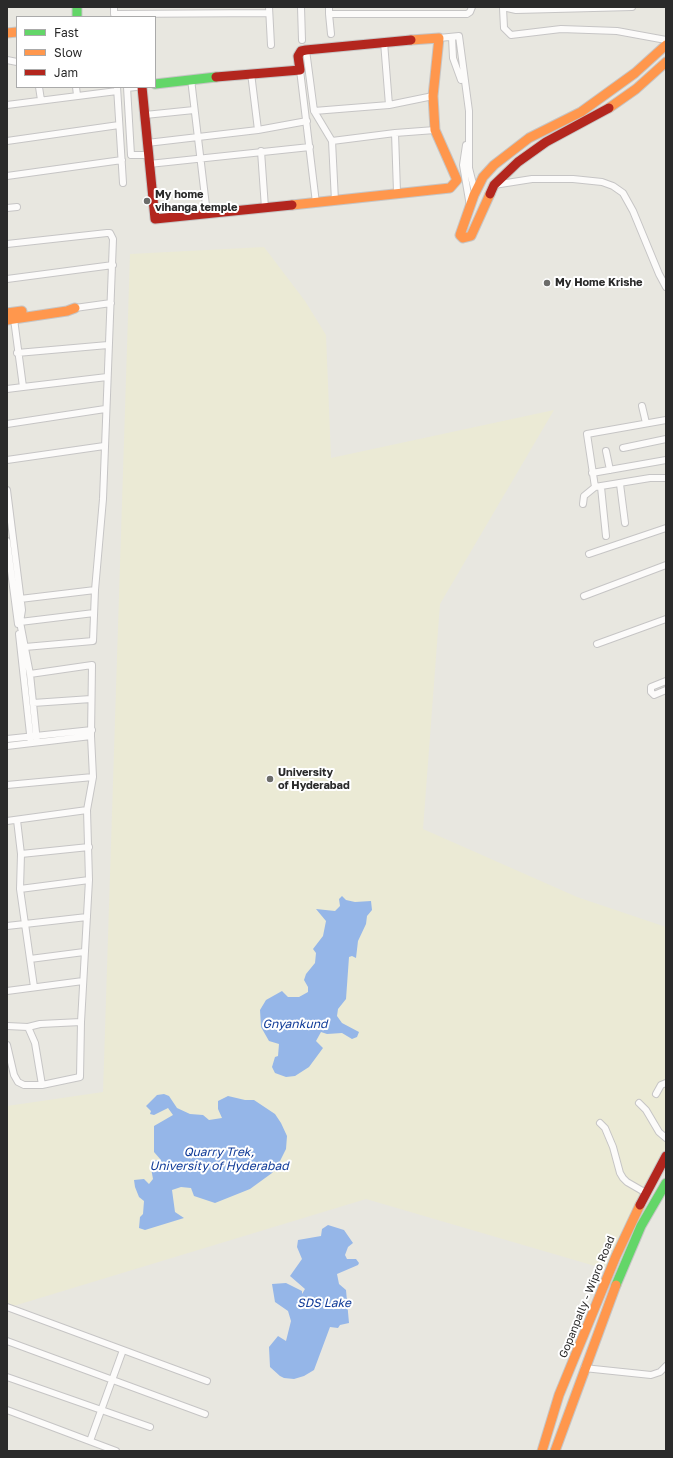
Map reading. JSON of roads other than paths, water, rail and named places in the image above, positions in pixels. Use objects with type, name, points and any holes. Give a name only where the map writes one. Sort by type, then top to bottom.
[{"type":"street","points":[[301,7],[302,40]]},
{"type":"street","points":[[332,34],[329,10],[467,14],[470,12],[472,7]]},
{"type":"street","points":[[632,7],[516,10],[503,8],[504,28],[511,35],[561,29],[618,31],[666,40]]},
{"type":"street","points":[[114,13],[269,10],[271,45]]},
{"type":"street","points":[[316,203],[298,56],[301,51],[459,36],[469,111],[469,168],[475,192]]},
{"type":"street","points":[[452,37],[453,58],[465,97],[467,138],[463,164],[470,206]]},
{"type":"street","points":[[142,88],[155,219],[335,201],[397,192],[450,188],[457,180],[435,130],[433,96],[439,38]]},
{"type":"street","points":[[384,42],[389,105]]},
{"type":"street","points":[[666,45],[635,73],[580,112],[529,138],[494,165],[483,177],[475,192],[460,232],[463,238],[468,238],[473,233],[481,211],[494,185],[518,162],[546,142],[618,103],[666,62]]},
{"type":"street","points":[[306,50],[314,111],[332,141],[335,201]]},
{"type":"street","points":[[156,84],[251,73],[300,70]]},
{"type":"street","points":[[251,73],[258,130]]},
{"type":"street","points":[[191,79],[207,214]]},
{"type":"street","points":[[39,88],[41,100]]},
{"type":"street","points":[[76,88],[77,95]]},
{"type":"street","points":[[127,88],[132,155],[149,159],[200,158],[310,146]]},
{"type":"street","points":[[7,105],[117,89],[123,183]]},
{"type":"street","points":[[314,111],[389,105],[433,96]]},
{"type":"street","points":[[145,115],[194,110]]},
{"type":"street","points":[[147,143],[258,130],[307,121]]},
{"type":"street","points":[[7,141],[119,125]]},
{"type":"street","points":[[332,141],[395,133],[435,130]]},
{"type":"street","points":[[395,133],[397,192]]},
{"type":"street","points":[[262,151],[265,208]]},
{"type":"street","points":[[7,176],[122,160]]},
{"type":"street","points":[[494,185],[532,179],[573,179],[602,182],[613,186],[624,193],[666,287]]},
{"type":"street","points":[[7,208],[17,207]]},
{"type":"street","points":[[7,244],[110,233],[113,239],[113,265],[105,409],[103,498],[95,590],[93,641],[25,647]]},
{"type":"street","points":[[7,279],[113,265]]},
{"type":"street","points":[[23,387],[9,317],[67,311],[75,308],[111,303]]},
{"type":"street","points":[[17,353],[108,345]]},
{"type":"street","points":[[7,389],[107,377]]},
{"type":"street","points":[[642,406],[646,423]]},
{"type":"street","points":[[7,424],[105,409]]},
{"type":"street","points":[[606,536],[598,487],[592,473],[587,434],[666,420]]},
{"type":"street","points":[[623,448],[666,439]]},
{"type":"street","points":[[7,460],[104,446]]},
{"type":"street","points":[[606,451],[610,470]]},
{"type":"street","points":[[592,473],[666,460]]},
{"type":"street","points":[[583,504],[584,496],[598,487],[650,478],[666,478]]},
{"type":"street","points":[[620,484],[625,523]]},
{"type":"street","points":[[7,490],[13,599]]},
{"type":"street","points":[[589,554],[666,528]]},
{"type":"street","points":[[7,541],[8,565],[13,599],[18,610],[30,674],[33,702],[34,740]]},
{"type":"street","points":[[584,596],[666,565]]},
{"type":"street","points":[[13,599],[95,590]]},
{"type":"street","points":[[18,610],[34,740]]},
{"type":"street","points":[[20,622],[94,613]]},
{"type":"street","points":[[597,644],[666,619]]},
{"type":"street","points":[[7,1045],[14,1075],[18,1082],[24,1086],[42,1085],[80,1077],[80,1022],[87,917],[89,847],[88,810],[93,776],[91,698],[92,665],[30,674]]},
{"type":"street","points":[[666,681],[651,687],[651,692],[654,695],[666,690]]},
{"type":"street","points":[[33,702],[91,698]]},
{"type":"street","points":[[7,746],[34,740],[92,733]]},
{"type":"street","points":[[7,740],[34,740]]},
{"type":"street","points":[[7,785],[93,776]]},
{"type":"street","points":[[7,821],[88,810]]},
{"type":"street","points":[[16,820],[21,854],[20,889],[34,987]]},
{"type":"street","points":[[21,854],[89,847]]},
{"type":"street","points":[[20,889],[88,880]]},
{"type":"street","points":[[7,926],[87,917]]},
{"type":"street","points":[[30,959],[84,952]]},
{"type":"street","points":[[7,991],[83,981]]},
{"type":"street","points":[[7,1026],[28,1027],[40,1024],[80,1022]]},
{"type":"street","points":[[28,1027],[35,1043],[42,1085]]},
{"type":"street","points":[[656,1094],[661,1085],[666,1083]]},
{"type":"street","points":[[639,1103],[646,1110],[658,1132],[666,1138]]},
{"type":"street","points":[[600,1123],[605,1128],[613,1147],[620,1173],[623,1178],[626,1182],[646,1193]]},
{"type":"street","name":"Gopanpally - Wipro Road","points":[[542,1451],[551,1426],[559,1395],[616,1256],[646,1193],[666,1156]]},
{"type":"street","name":"Gopanpally - Wipro Road","points":[[555,1451],[624,1261],[640,1226],[666,1183]]},
{"type":"street","points":[[7,1307],[207,1381]]},
{"type":"street","points":[[7,1342],[205,1414]]},
{"type":"street","points":[[90,1441],[123,1350]]},
{"type":"street","points":[[577,1353],[589,1354]]},
{"type":"street","points":[[584,1368],[651,1375],[660,1372],[666,1366]]},
{"type":"street","points":[[7,1377],[150,1427]]},
{"type":"street","points":[[7,1410],[116,1451]]},
{"type":"water","name":"Gnyankund","points":[[342,896],[346,900],[355,902],[371,901],[372,910],[367,916],[366,924],[358,941],[356,958],[352,956],[349,957],[346,999],[338,1009],[337,1016],[342,1023],[359,1032],[357,1037],[352,1039],[342,1033],[327,1034],[321,1032],[316,1041],[323,1048],[309,1067],[295,1076],[286,1077],[275,1073],[272,1067],[275,1057],[278,1056],[279,1044],[269,1041],[261,1027],[260,1010],[266,1000],[282,991],[288,997],[299,997],[308,992],[308,987],[304,980],[306,974],[315,963],[316,953],[313,949],[323,936],[326,921],[316,909],[335,911],[340,906],[339,899]]},
{"type":"water","name":"Quarry Trek, University of Hyderabad","points":[[164,1094],[169,1096],[177,1108],[190,1114],[203,1115],[209,1120],[222,1118],[218,1109],[218,1101],[228,1096],[245,1100],[254,1100],[275,1114],[281,1123],[287,1136],[286,1149],[272,1173],[250,1189],[215,1203],[194,1196],[191,1188],[181,1187],[172,1190],[175,1212],[184,1218],[145,1230],[139,1228],[140,1217],[143,1214],[144,1201],[139,1197],[134,1180],[144,1179],[149,1184],[153,1179],[151,1168],[154,1160],[161,1160],[154,1152],[154,1126],[173,1115],[168,1108],[154,1115],[150,1114],[151,1111],[146,1106],[157,1095]]},
{"type":"water","name":"SDS Lake","points":[[328,1225],[344,1230],[353,1243],[348,1247],[345,1255],[347,1259],[356,1259],[359,1263],[358,1265],[337,1274],[339,1284],[346,1290],[349,1323],[340,1325],[338,1328],[330,1327],[314,1370],[304,1376],[294,1379],[284,1378],[270,1367],[269,1347],[278,1336],[286,1341],[291,1321],[288,1311],[275,1302],[272,1284],[286,1283],[302,1291],[302,1294],[305,1289],[290,1276],[302,1259],[297,1247],[298,1240],[321,1236],[322,1229]]},
{"type":"place","name":"My home vihanga temple","points":[[147,201]]},
{"type":"place","name":"My Home Krishe","points":[[547,283]]},
{"type":"place","name":"University of Hyderabad","points":[[270,779]]}]
